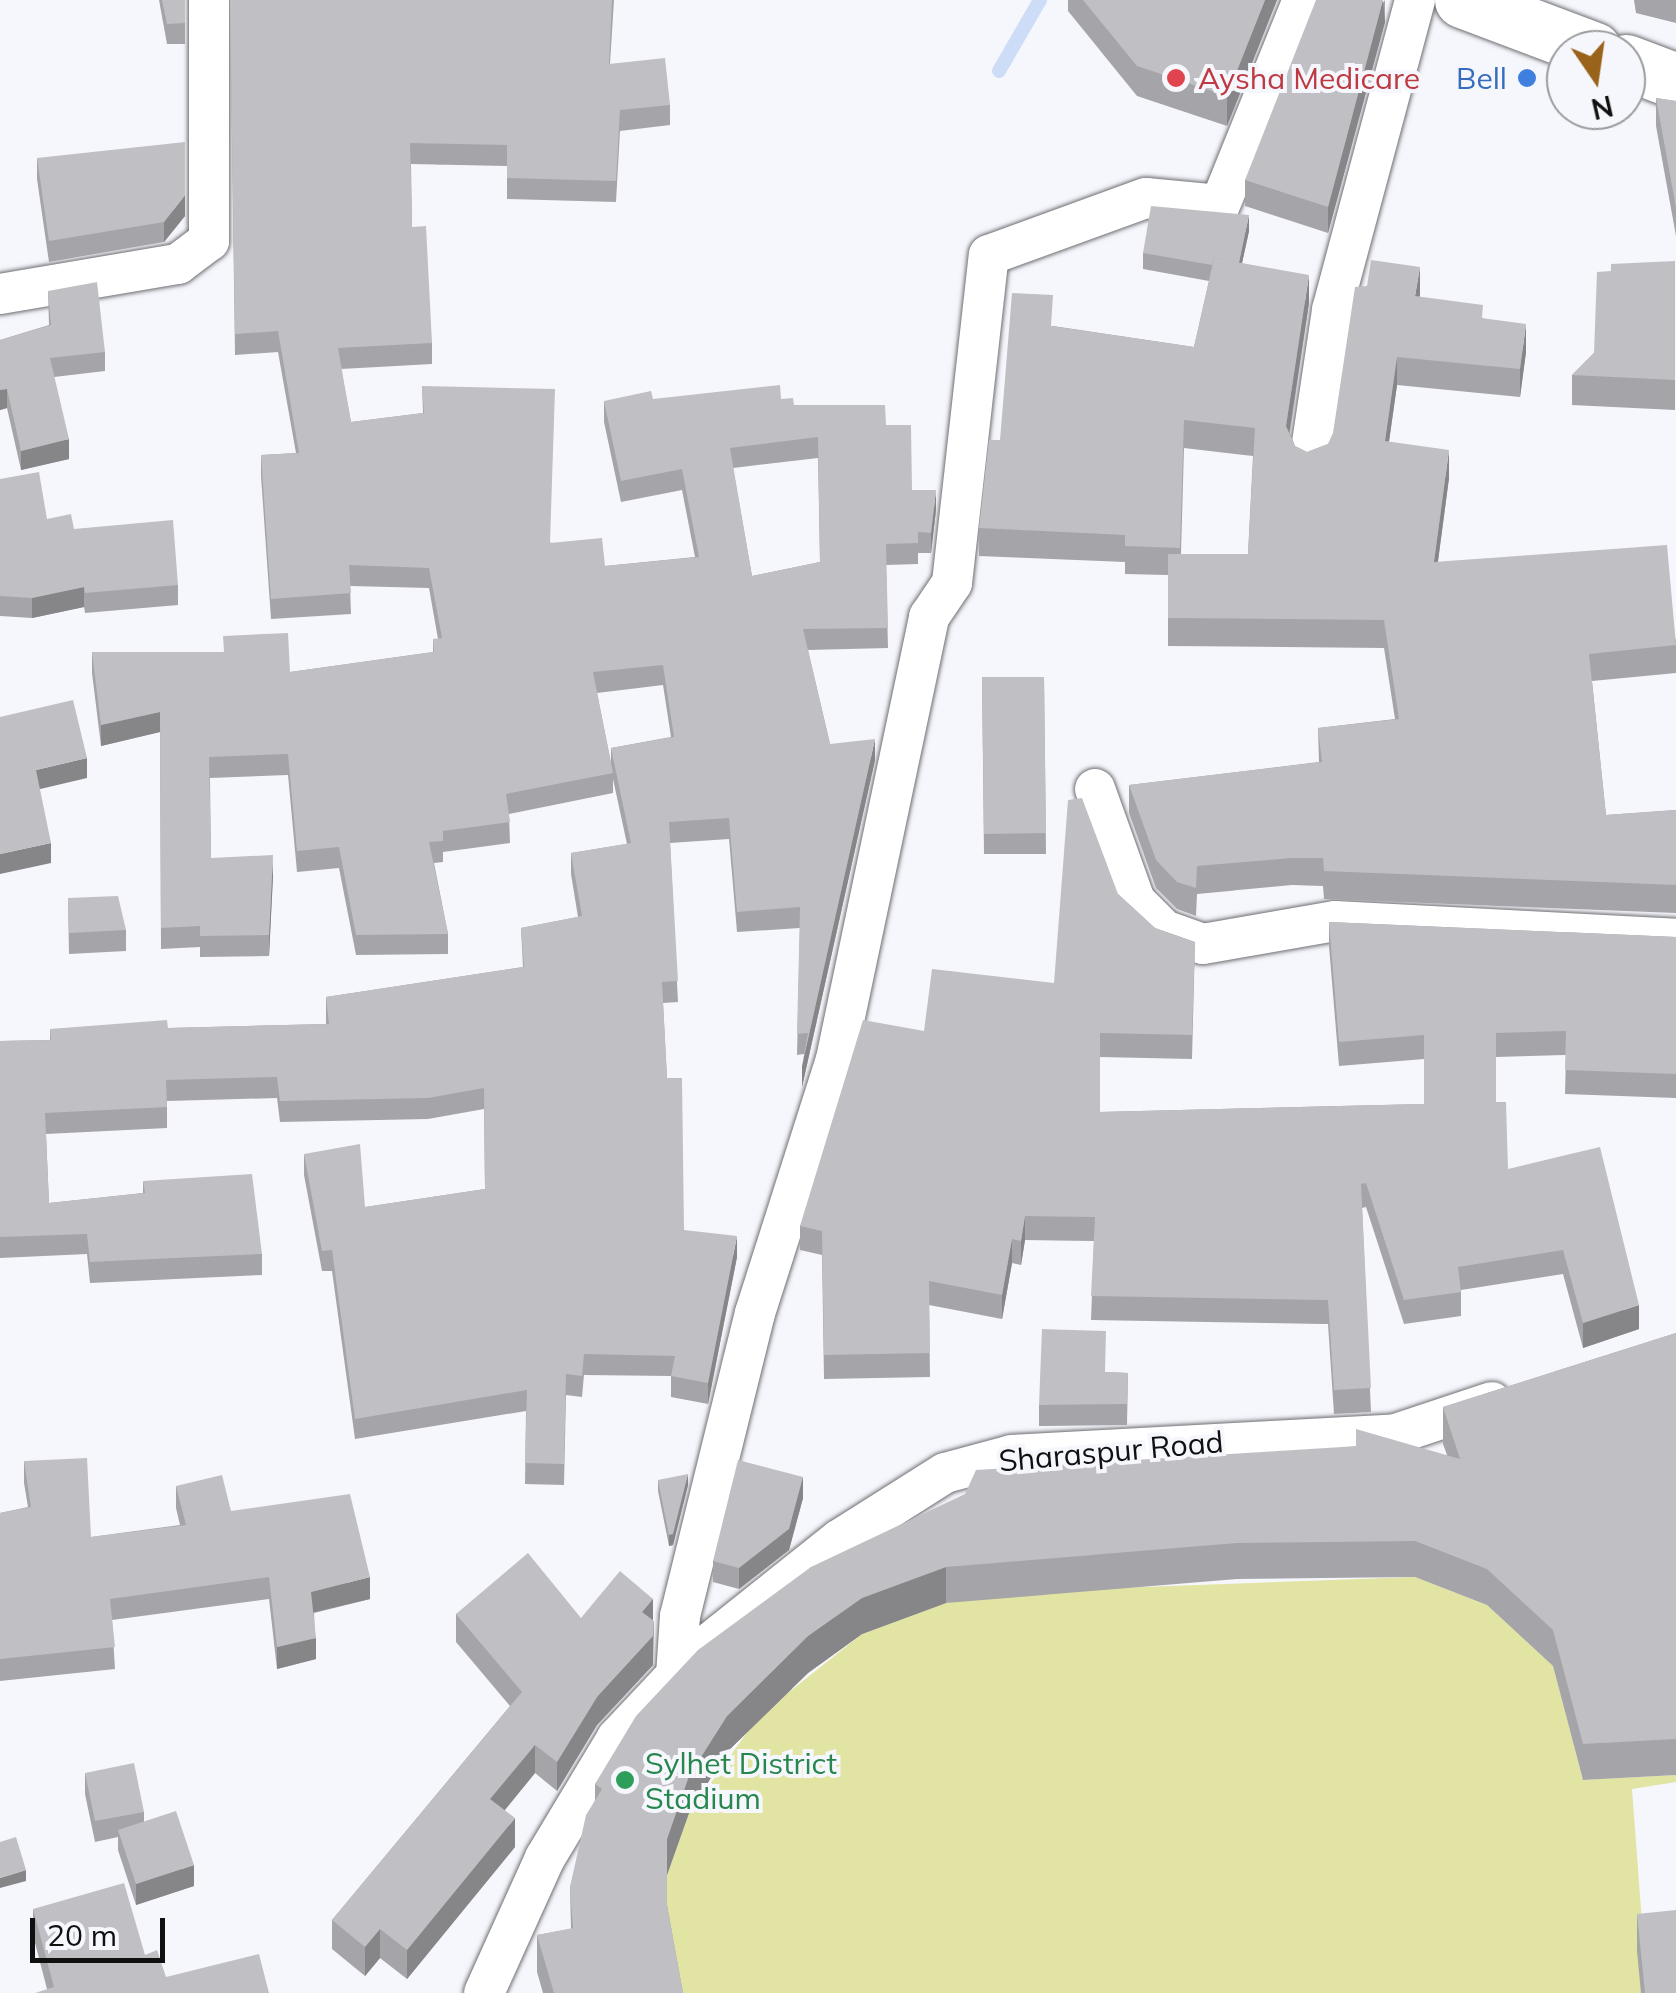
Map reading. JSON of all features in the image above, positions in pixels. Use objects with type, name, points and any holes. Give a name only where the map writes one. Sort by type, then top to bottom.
[{"type":"street","points":[[0,294],[178,264],[209,241],[209,0]]},
{"type":"street","points":[[676,1676],[680,1616],[755,1313],[836,1059],[929,617],[952,583],[989,256],[1146,198],[1220,205],[1303,0]]},
{"type":"street","points":[[1310,456],[1332,310],[1415,0]]},
{"type":"street","points":[[1462,0],[1546,32]]},
{"type":"street","points":[[1646,70],[1676,81]]},
{"type":"street","points":[[1094,789],[1135,901],[1164,930],[1203,944],[1335,921],[1676,939]]},
{"type":"street","name":"Sharaspur Road","points":[[484,1993],[566,1824],[618,1738],[676,1676],[838,1540],[945,1473],[1012,1455],[1396,1434],[1522,1392]]},
{"type":"green space","name":"Sylhet District Stadium","points":[[1415,1577],[1487,1605],[1553,1666],[1583,1780],[1676,1775],[1676,1782],[1632,1789],[1643,1936],[1676,1935],[1641,1993],[676,1993],[667,1942],[667,1875],[689,1813],[759,1716],[862,1634],[946,1603],[1036,1591]]},
{"type":"building","points":[[162,0],[185,0],[185,23],[167,24]]},
{"type":"building","points":[[230,0],[612,0],[609,64],[665,58],[670,105],[620,110],[616,181],[507,178],[507,145],[410,143],[412,227],[426,226],[432,343],[338,348],[351,422],[424,413],[422,386],[555,389],[550,543],[602,538],[605,566],[699,557],[682,469],[621,481],[604,401],[651,391],[653,399],[780,385],[781,399],[793,398],[794,405],[885,405],[886,425],[911,425],[912,490],[936,490],[931,533],[918,532],[918,543],[886,544],[888,628],[803,629],[830,744],[875,739],[802,1066],[808,1033],[797,1034],[800,907],[737,912],[729,818],[669,822],[678,981],[662,982],[667,1078],[682,1078],[684,1230],[737,1236],[708,1383],[671,1376],[675,1356],[584,1354],[582,1376],[566,1374],[564,1464],[525,1463],[527,1390],[355,1419],[332,1250],[322,1251],[304,1154],[360,1144],[365,1207],[485,1189],[484,1088],[428,1098],[280,1101],[277,1077],[166,1080],[167,1107],[45,1113],[49,1203],[145,1193],[143,1181],[252,1174],[262,1254],[90,1262],[87,1234],[0,1237],[0,1041],[51,1040],[50,1029],[167,1020],[168,1028],[329,1024],[326,997],[524,967],[521,928],[582,916],[571,853],[631,843],[611,748],[674,737],[663,665],[593,672],[613,773],[506,794],[510,822],[443,831],[443,841],[429,842],[448,934],[356,935],[339,847],[297,851],[288,754],[209,757],[211,858],[273,855],[269,935],[200,936],[200,926],[161,928],[160,712],[101,725],[92,652],[224,652],[223,636],[288,633],[290,672],[434,652],[433,639],[442,638],[429,568],[349,565],[351,593],[271,599],[261,455],[299,453],[278,331],[235,334]],"holes":[[[818,437],[820,562],[752,576],[730,448]]]},
{"type":"building","points":[[1083,0],[1265,0],[1227,96],[1137,66]]},
{"type":"building","points":[[1316,0],[1383,0],[1328,207],[1245,180]]},
{"type":"building","points":[[1656,98],[1676,101],[1676,208]]},
{"type":"building","points":[[185,142],[185,195],[164,222],[49,241],[37,158]]},
{"type":"building","points":[[1151,206],[1249,215],[1239,263],[1214,258],[1212,265],[1143,253]]},
{"type":"building","points":[[1214,258],[1309,275],[1286,426],[1295,446],[1307,452],[1328,444],[1333,433],[1355,287],[1367,286],[1371,260],[1420,267],[1415,296],[1483,305],[1482,318],[1526,324],[1520,369],[1397,357],[1385,441],[1449,450],[1434,562],[1667,545],[1676,645],[1589,654],[1606,815],[1676,810],[1676,885],[1324,871],[1323,858],[1292,858],[1197,866],[1196,888],[1177,882],[1156,860],[1129,785],[1322,762],[1318,728],[1399,719],[1384,620],[1168,618],[1168,554],[1248,554],[1255,428],[1184,420],[1180,548],[1125,546],[1125,535],[979,528],[989,440],[1000,440],[1012,293],[1053,295],[1051,326],[1194,347]]},
{"type":"building","points":[[1675,261],[1675,380],[1572,375],[1594,353],[1597,272],[1611,271],[1611,264]]},
{"type":"building","points":[[97,282],[105,352],[50,358],[69,439],[21,451],[7,389],[0,390],[0,340],[51,325],[48,291]]},
{"type":"building","points":[[39,472],[47,519],[71,514],[74,529],[173,520],[178,585],[85,593],[84,587],[32,598],[0,596],[0,479]]},
{"type":"building","points":[[982,677],[1044,677],[1046,833],[984,834]]},
{"type":"building","points":[[73,700],[87,758],[36,770],[51,843],[0,854],[0,717]]},
{"type":"building","points":[[1082,798],[1118,894],[1155,928],[1195,942],[1192,1035],[1100,1033],[1100,1112],[1424,1104],[1424,1035],[1339,1042],[1329,922],[1676,937],[1676,1074],[1565,1070],[1566,1031],[1496,1033],[1496,1102],[1506,1102],[1508,1169],[1600,1147],[1639,1305],[1583,1323],[1563,1250],[1458,1267],[1461,1292],[1404,1300],[1366,1183],[1361,1184],[1371,1388],[1334,1390],[1328,1300],[1091,1296],[1095,1217],[1025,1216],[1021,1241],[1012,1239],[1002,1295],[929,1281],[930,1353],[824,1355],[822,1231],[800,1226],[863,1020],[924,1031],[932,969],[1054,983],[1068,800]]},
{"type":"building","points":[[118,896],[126,930],[69,933],[68,898]]},
{"type":"building","points":[[1042,1329],[1106,1331],[1105,1372],[1128,1373],[1127,1404],[1039,1405]]},
{"type":"building","points":[[1676,1333],[1676,1739],[1583,1744],[1553,1630],[1487,1569],[1415,1541],[1237,1543],[946,1567],[862,1598],[808,1636],[727,1716],[689,1776],[667,1839],[667,1905],[683,1993],[554,1993],[537,1935],[573,1928],[570,1887],[586,1815],[602,1789],[595,1784],[636,1716],[698,1650],[811,1567],[965,1494],[976,1470],[1356,1446],[1356,1429],[1460,1459],[1443,1407]]},
{"type":"building","points":[[87,1458],[91,1537],[186,1525],[176,1486],[222,1475],[231,1511],[350,1494],[370,1577],[311,1592],[316,1638],[277,1647],[269,1577],[110,1599],[115,1647],[0,1659],[0,1513],[31,1507],[24,1461]]},
{"type":"building","points":[[738,1460],[803,1477],[789,1529],[739,1568],[713,1561]]},
{"type":"building","points":[[688,1474],[673,1534],[669,1535],[658,1480]]},
{"type":"building","points":[[528,1553],[581,1618],[620,1571],[653,1599],[642,1612],[654,1621],[653,1636],[597,1697],[557,1762],[535,1745],[490,1799],[515,1818],[407,1950],[380,1929],[365,1947],[332,1920],[522,1692],[456,1614]]},
{"type":"building","points":[[134,1763],[144,1812],[95,1821],[85,1773]]},
{"type":"building","points":[[176,1811],[194,1865],[136,1884],[118,1830]]},
{"type":"building","points":[[16,1837],[26,1870],[0,1878],[0,1842]]},
{"type":"building","points":[[124,1883],[145,1955],[157,1950],[166,1977],[259,1954],[269,1993],[35,1993],[54,1987],[33,1909]]},
{"type":"building","points":[[1676,1910],[1676,1993],[1645,1993],[1637,1914]]},
{"type":"waterway","points":[[999,71],[1040,0]]},
{"type":"place","name":"Aysha Medicare","points":[[1176,78]]},
{"type":"place","name":"Bell","points":[[1527,78]]},
{"type":"place","name":"Sylhet District Stadium","points":[[625,1780]]}]
